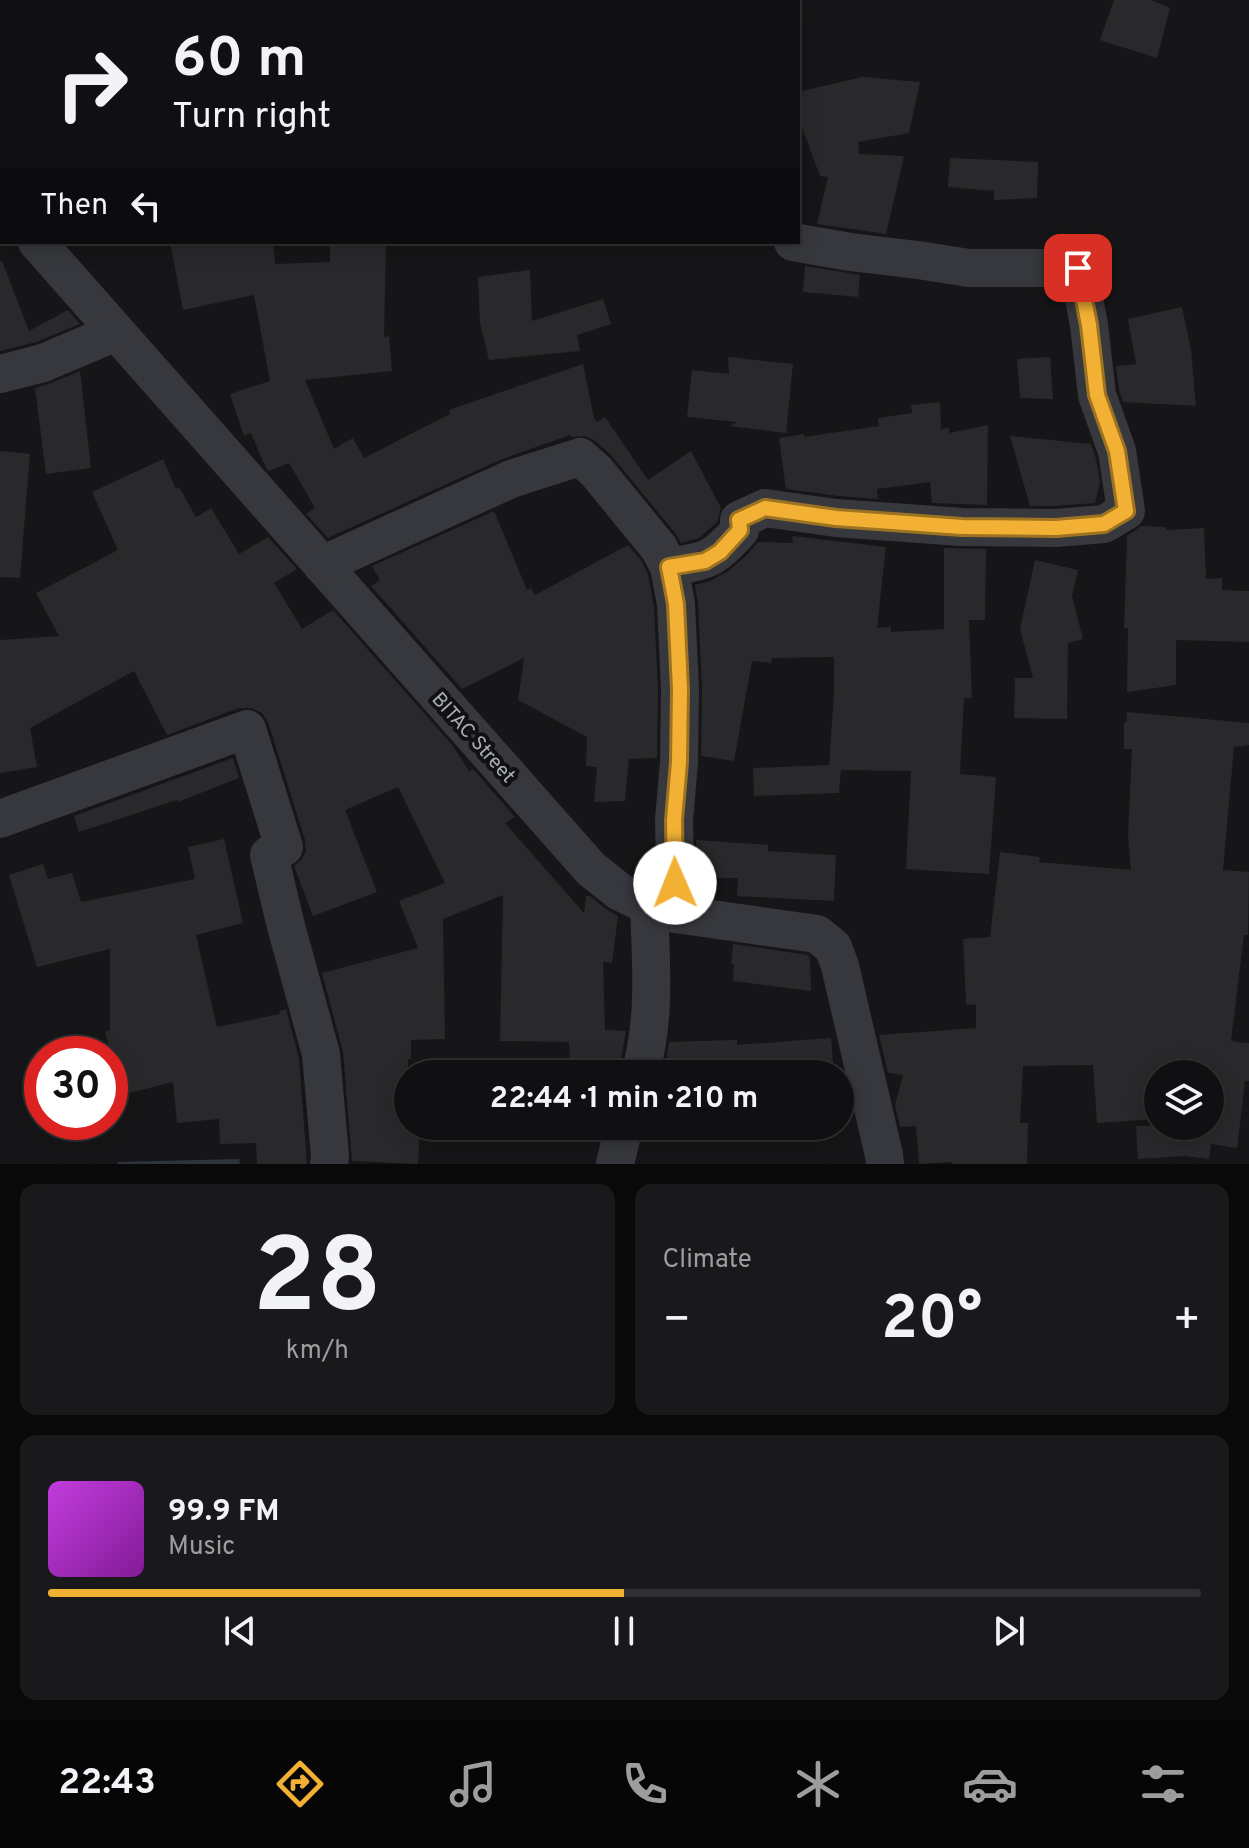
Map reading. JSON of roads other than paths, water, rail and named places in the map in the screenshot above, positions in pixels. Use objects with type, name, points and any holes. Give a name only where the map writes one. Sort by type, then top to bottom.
[{"type":"street","points":[[669,567],[705,561],[720,552],[740,530],[739,520],[765,508],[836,518],[962,527],[1056,528],[1104,524],[1126,511],[1117,451],[1097,395],[1089,325],[1078,268],[969,268],[800,243]]},
{"type":"street","name":"BITAC Street","points":[[39,244],[591,869],[620,892],[662,910],[817,934],[833,947],[885,1164]]},
{"type":"street","points":[[0,374],[43,363],[116,332]]},
{"type":"street","points":[[322,565],[511,479],[580,457],[596,471],[659,548],[669,567],[676,604],[679,762],[644,1060]]},
{"type":"street","points":[[0,819],[247,729],[284,847],[269,855],[321,1054],[329,1164]]},
{"type":"street","points":[[615,1164],[621,1140]]}]
